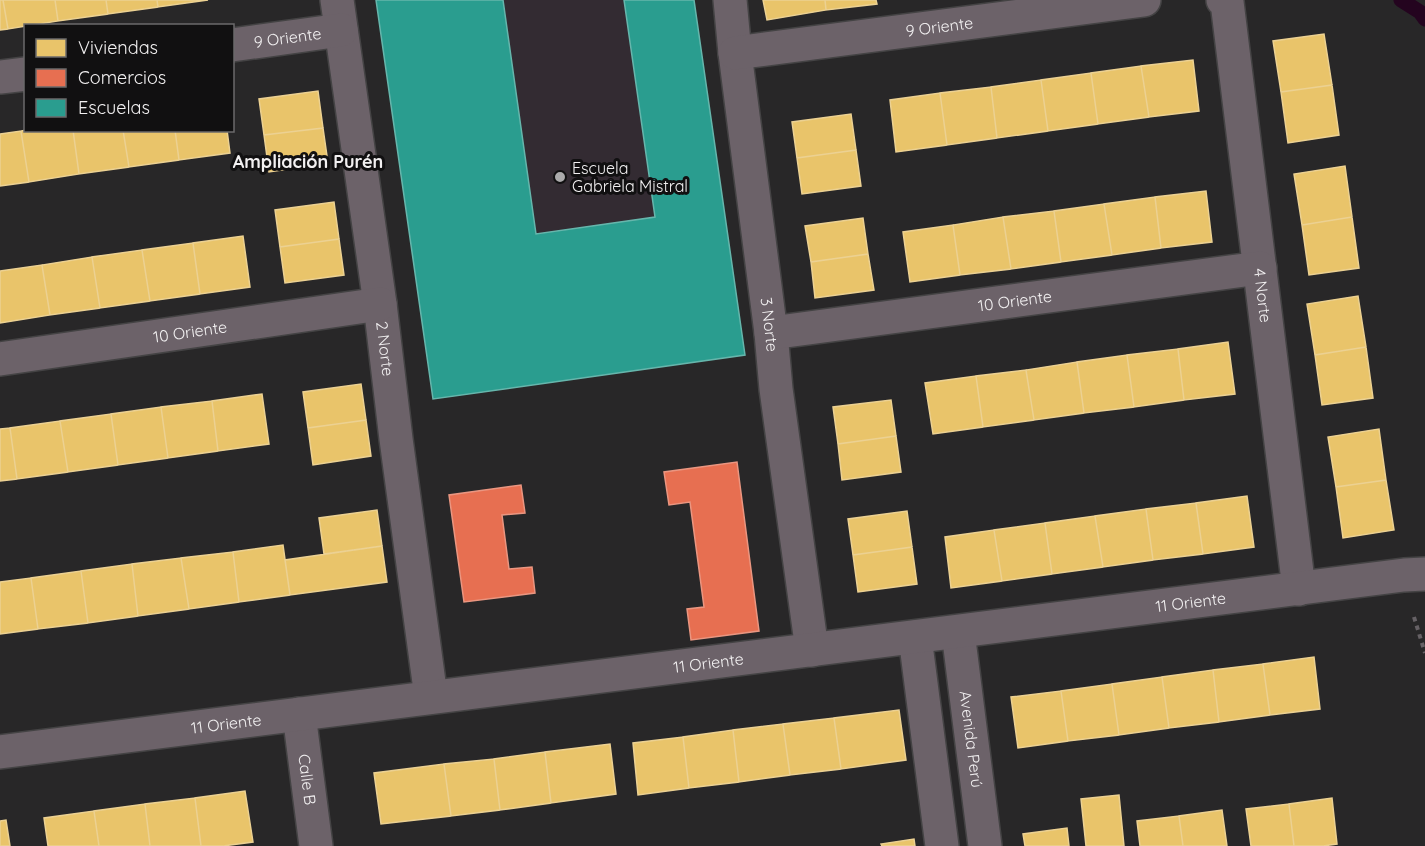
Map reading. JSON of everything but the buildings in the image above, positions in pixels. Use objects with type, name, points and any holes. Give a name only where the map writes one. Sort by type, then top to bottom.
[{"type":"street","name":"3 Norte","points":[[730,0],[776,389],[812,650]]},
{"type":"street","name":"9 Oriente","points":[[735,53],[1144,0]]},
{"type":"street","name":"4 Norte","points":[[1225,1],[1299,589]]},
{"type":"street","name":"9 Oriente","points":[[234,44],[339,15]]},
{"type":"street","name":"2 Norte","points":[[339,15],[380,304],[431,698]]},
{"type":"street","points":[[0,77],[24,74]]},
{"type":"street","name":"10 Oriente","points":[[771,333],[1260,268]]},
{"type":"street","name":"10 Oriente","points":[[0,359],[380,304]]},
{"type":"street","name":"11 Oriente","points":[[0,752],[1420,574]]},
{"type":"street","name":"Avenida Perú","points":[[958,632],[985,846]]},
{"type":"street","points":[[915,637],[942,846]]},
{"type":"street","name":"Calle B","points":[[299,714],[316,846]]},
{"type":"shaded area","name":"Escuela Gabriela Mistral","points":[[376,0],[694,0],[745,355],[433,399]]},
{"type":"waterway","points":[[1401,0],[1420,12],[1425,19]]},
{"type":"place","name":"Escuela Gabriela Mistral","points":[[560,177]]},
{"type":"district","name":"Ampliación Purén","points":[[308,162]]}]
